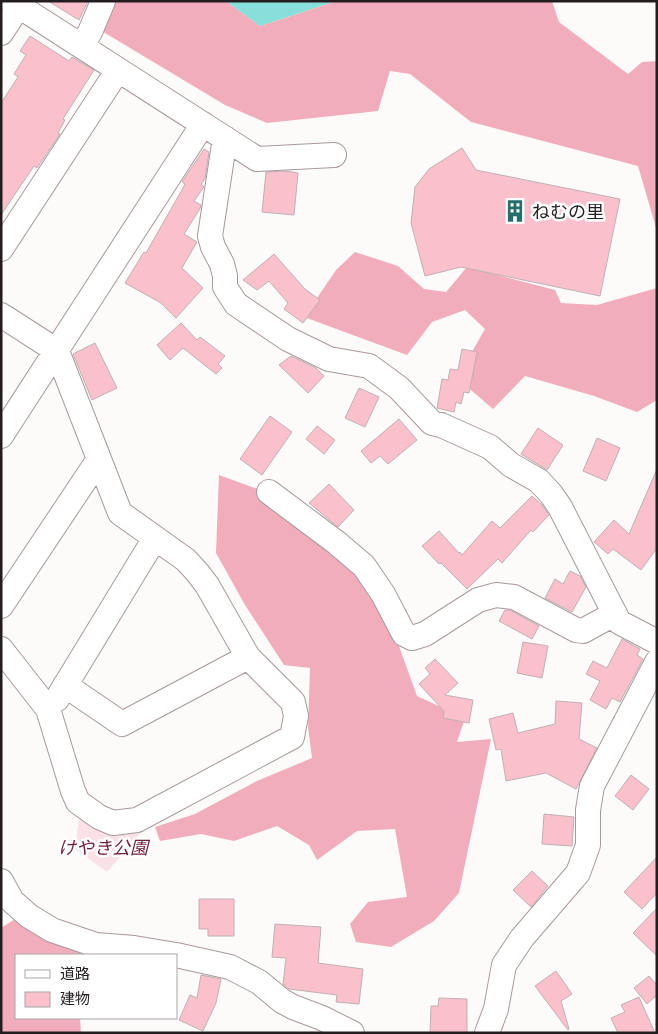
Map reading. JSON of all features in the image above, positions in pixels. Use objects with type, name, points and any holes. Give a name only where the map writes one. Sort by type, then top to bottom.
[{"type":"street","points":[[81,46],[90,32],[103,1]]},
{"type":"street","points":[[1,33],[17,3],[257,159],[334,155]]},
{"type":"street","points":[[1,249],[118,70]]},
{"type":"street","points":[[1,436],[203,124]]},
{"type":"street","points":[[225,138],[210,236],[213,247],[222,264],[225,287],[236,304],[288,339],[329,359],[369,366],[399,388],[432,423],[450,428],[490,447],[511,465],[539,481],[560,507],[619,622],[657,642]]},
{"type":"street","points":[[1,315],[57,351],[120,513],[186,560],[207,585],[248,657],[293,702],[296,716],[292,737],[137,820],[113,823],[100,817],[78,802],[48,709],[1,649]]},
{"type":"street","points":[[1,606],[99,459]]},
{"type":"street","points":[[269,492],[337,543],[364,566],[383,594],[404,634],[412,638],[425,634],[478,600],[496,595],[514,596],[576,630],[583,631],[614,614]]},
{"type":"street","points":[[48,709],[65,685],[155,538]]},
{"type":"street","points":[[65,685],[122,724],[248,657]]},
{"type":"street","points":[[487,1033],[496,1009],[504,965],[522,938],[578,873],[588,845],[588,810],[592,786],[657,662]]},
{"type":"street","points":[[1,881],[12,901],[29,916],[52,930],[96,946],[134,948],[170,954]]},
{"type":"street","points":[[178,955],[236,969],[259,982],[293,1007],[322,1018],[352,1033]]},
{"type":"green space","name":"けやき公園","points":[[80,812],[113,832],[125,835],[143,830],[107,872],[75,849]]},
{"type":"shaded area","points":[[111,1],[226,1],[260,26],[336,1],[552,1],[559,22],[628,74],[642,62],[657,61],[657,231],[638,166],[471,122],[410,74],[390,71],[378,111],[267,123],[225,105],[100,30]]},
{"type":"shaded area","points":[[355,252],[398,266],[424,289],[446,292],[467,267],[555,290],[561,303],[597,305],[657,288],[657,400],[637,412],[594,396],[525,376],[493,409],[457,378],[485,329],[465,310],[432,322],[407,355],[304,317],[336,270]]},
{"type":"shaded area","points":[[219,475],[274,495],[374,577],[417,696],[465,718],[457,742],[491,739],[459,893],[434,921],[391,947],[356,942],[350,924],[368,902],[407,897],[395,829],[357,831],[317,860],[309,845],[277,826],[234,841],[201,834],[160,841],[155,827],[195,814],[257,781],[312,758],[308,727],[310,668],[284,665],[245,605],[216,553]]},
{"type":"shaded area","points":[[18,917],[82,950],[81,954],[15,954],[15,1019],[80,1019],[81,1033],[1,1033],[1,928]]},
{"type":"water","points":[[226,1],[336,1],[260,26]]},
{"type":"building","points":[[48,1],[88,1],[79,20]]},
{"type":"building","points":[[30,36],[69,61],[72,57],[94,70],[63,119],[65,120],[58,133],[60,134],[37,168],[34,166],[1,215],[1,103],[18,77],[14,74],[26,55],[20,51]]},
{"type":"building","name":"ねむの里","points":[[462,148],[476,170],[620,199],[600,296],[461,267],[425,276],[411,223],[415,187],[429,169]]},
{"type":"building","points":[[204,149],[209,152],[205,179],[201,184],[204,187],[194,201],[201,205],[201,207],[184,234],[197,242],[182,268],[203,288],[176,318],[161,303],[125,283],[144,252],[146,253],[183,188],[185,184],[182,182]]},
{"type":"building","points":[[285,171],[298,173],[294,215],[262,212],[266,172]]},
{"type":"building","points":[[274,254],[305,289],[320,300],[303,323],[284,309],[288,303],[269,281],[257,290],[243,280]]},
{"type":"building","points":[[181,323],[197,340],[200,337],[225,356],[218,364],[222,368],[216,374],[183,348],[170,360],[157,345]]},
{"type":"building","points":[[95,343],[117,388],[92,400],[73,354]]},
{"type":"building","points":[[462,349],[477,352],[469,393],[464,392],[461,404],[456,402],[454,412],[437,408],[442,379],[448,380],[450,369],[458,370]]},
{"type":"building","points":[[291,356],[316,368],[324,376],[308,393],[279,365]]},
{"type":"building","points":[[359,388],[379,397],[365,427],[345,418]]},
{"type":"building","points":[[270,416],[292,432],[262,475],[240,459]]},
{"type":"building","points":[[399,419],[417,440],[388,464],[380,456],[371,463],[361,451]]},
{"type":"building","points":[[317,426],[335,440],[324,454],[306,439]]},
{"type":"building","points":[[538,428],[563,445],[547,470],[521,454]]},
{"type":"building","points":[[597,438],[620,448],[606,481],[583,471]]},
{"type":"building","points":[[657,469],[657,548],[641,570],[613,549],[608,554],[594,542],[614,520],[629,534]]},
{"type":"building","points":[[329,484],[354,510],[338,527],[309,503]]},
{"type":"building","points":[[532,496],[549,515],[533,532],[531,530],[502,563],[498,559],[467,589],[422,546],[439,531],[462,555],[492,521],[500,528]]},
{"type":"building","points":[[570,571],[580,576],[586,587],[572,612],[545,598],[555,579],[563,584]]},
{"type":"building","points":[[505,610],[510,610],[539,626],[532,639],[499,621]]},
{"type":"building","points":[[622,639],[640,649],[637,655],[643,659],[620,702],[612,698],[606,709],[590,700],[600,681],[586,674],[593,661],[607,668]]},
{"type":"building","points":[[523,642],[548,646],[542,678],[517,673]]},
{"type":"building","points":[[435,659],[458,683],[445,695],[473,700],[469,723],[443,718],[444,711],[419,684],[430,674],[425,668]]},
{"type":"building","points":[[556,701],[582,703],[579,739],[597,748],[576,789],[546,773],[506,781],[501,749],[496,750],[489,719],[513,713],[518,733],[555,724]]},
{"type":"building","points":[[631,775],[649,789],[633,810],[615,796]]},
{"type":"building","points":[[544,814],[574,817],[572,846],[542,844]]},
{"type":"building","points":[[657,857],[657,893],[642,909],[624,892]]},
{"type":"building","points":[[532,871],[548,886],[531,907],[513,890]]},
{"type":"building","points":[[199,899],[234,899],[234,936],[208,936],[208,929],[199,929]]},
{"type":"building","points":[[657,908],[657,956],[633,933]]},
{"type":"building","points":[[275,924],[321,927],[318,963],[363,969],[359,1004],[336,1002],[337,995],[289,989],[283,984],[286,958],[272,957]]},
{"type":"building","points":[[556,971],[572,994],[561,1001],[568,1030],[535,986]]},
{"type":"building","points":[[201,975],[221,979],[216,1003],[203,1031],[179,1020],[190,995],[197,998]]},
{"type":"building","points":[[649,976],[657,985],[657,995],[647,1004],[634,988]]},
{"type":"building","points":[[639,997],[655,1033],[618,1033],[611,1018],[625,1012],[621,1005]]},
{"type":"building","points":[[439,998],[467,999],[467,1033],[430,1033],[431,1006],[438,1006]]},
{"type":"place","name":"ねむの里","points":[[515,211]]}]
